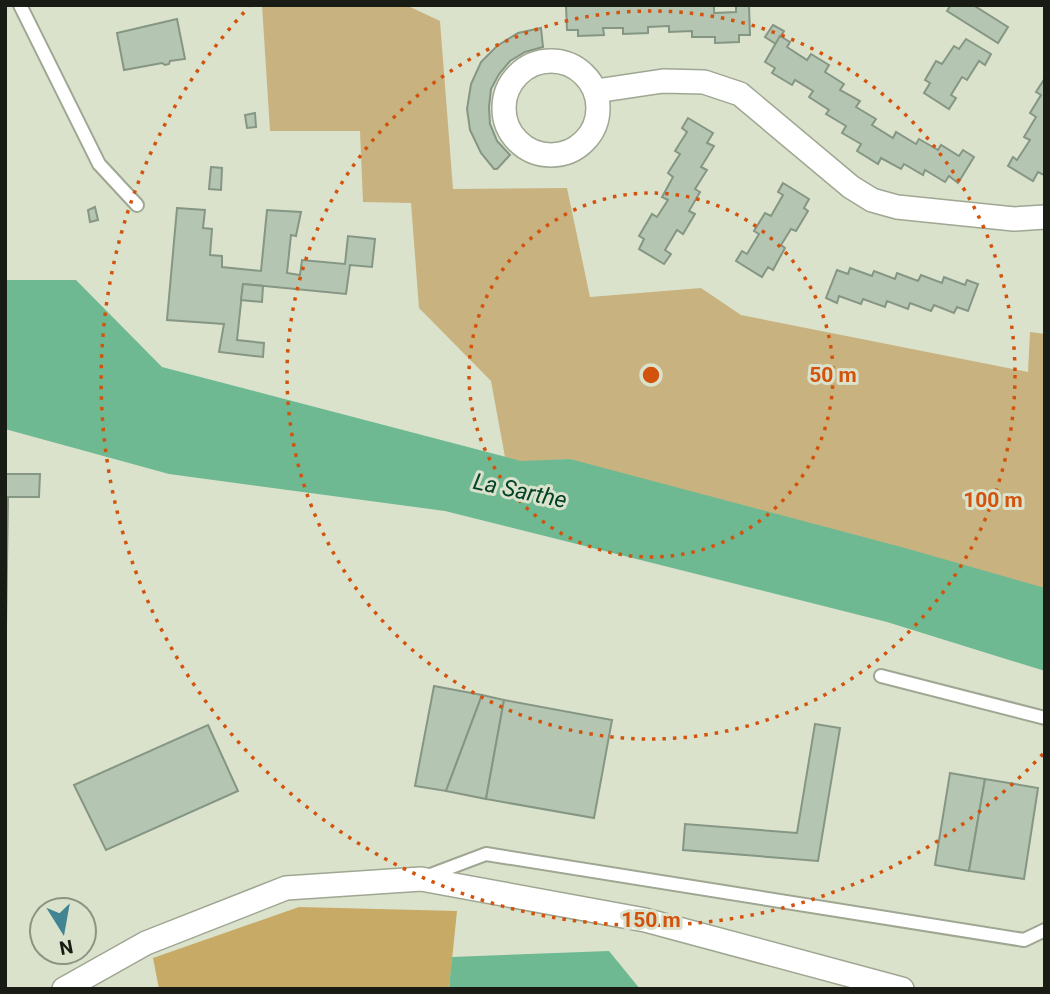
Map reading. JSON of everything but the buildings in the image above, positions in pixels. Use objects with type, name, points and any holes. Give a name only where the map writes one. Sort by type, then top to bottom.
[{"type":"street","points":[[544,61],[568,64],[587,77],[596,91],[599,106],[597,121],[590,135],[579,146],[566,153],[550,156],[535,153],[521,145],[511,134],[505,120],[503,104],[508,89],[516,75],[529,65],[544,61]]},
{"type":"street","points":[[596,91],[663,82],[704,82],[740,94],[851,187],[872,200],[897,207],[1014,219],[1045,217]]},
{"type":"street","points":[[64,989],[146,943],[286,888],[421,879],[645,920],[831,980],[902,989]]},
{"type":"lane","points":[[20,5],[100,164],[137,205]]},
{"type":"lane","points":[[881,676],[1045,718]]},
{"type":"lane","points":[[421,879],[486,854],[1024,940],[1045,930]]},
{"type":"shaded area","points":[[262,5],[406,5],[440,21],[453,189],[567,188],[590,297],[701,288],[741,315],[1028,372],[1030,332],[1045,334],[1045,618],[570,459],[521,462],[505,457],[491,381],[419,308],[411,203],[363,202],[360,131],[270,131]]},
{"type":"shaded area","points":[[299,907],[457,911],[449,989],[159,989],[153,958]]},
{"type":"water","name":"La Sarthe","points":[[5,280],[76,280],[162,367],[521,461],[570,459],[1045,588],[1045,671],[887,622],[445,511],[169,474],[5,429]]},
{"type":"water","points":[[609,951],[640,989],[449,989],[452,957]]}]
